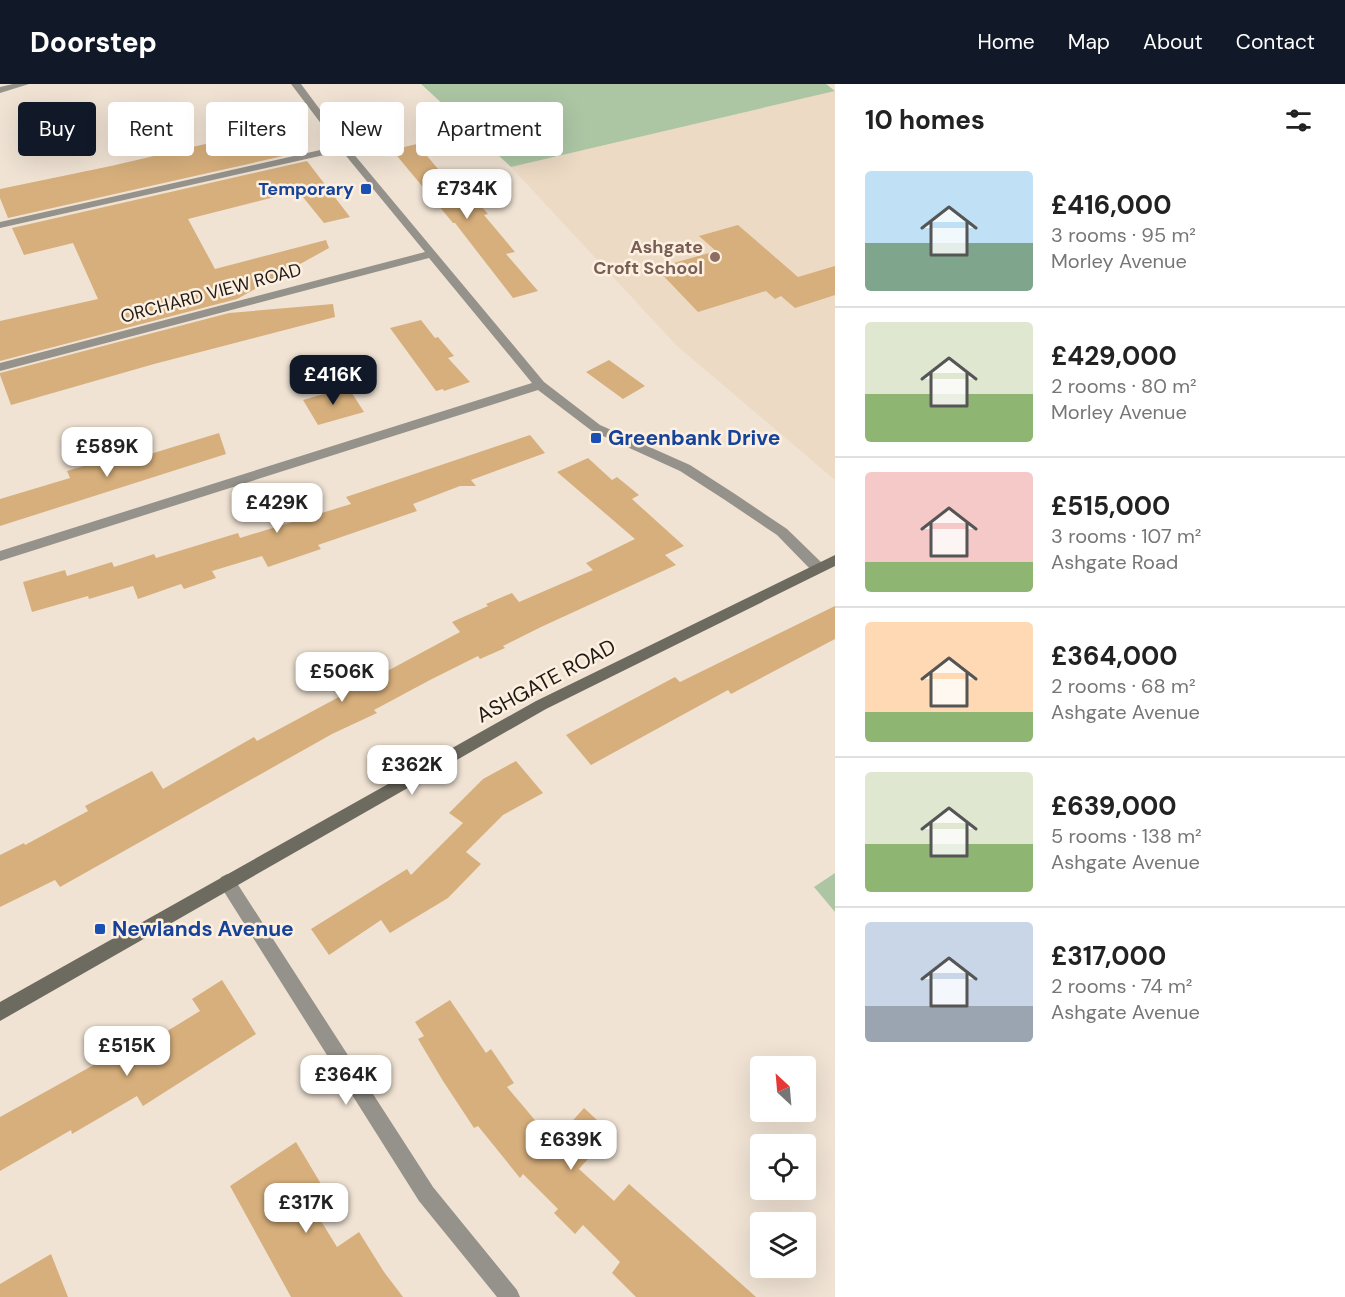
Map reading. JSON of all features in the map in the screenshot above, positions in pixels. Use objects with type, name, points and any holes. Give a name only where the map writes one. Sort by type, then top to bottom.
[{"type":"street","points":[[0,90],[24,84]]},
{"type":"street","points":[[296,84],[320,116]]},
{"type":"street","points":[[0,225],[320,153]]},
{"type":"street","points":[[351,156],[540,385],[596,428],[685,468],[730,497],[782,532],[818,568]]},
{"type":"street","name":"ORCHARD VIEW ROAD","points":[[0,367],[431,254]]},
{"type":"street","points":[[0,556],[540,385]]},
{"type":"street","name":"ASHGATE ROAD","points":[[0,1012],[541,705],[835,560]]},
{"type":"street","points":[[227,882],[426,1194],[510,1297]]},
{"type":"shaded area","name":"Ashgate Croft School","points":[[835,91],[835,480],[677,346],[511,167]]},
{"type":"green space","points":[[421,84],[826,84],[835,91],[563,155],[563,102],[441,102]]},
{"type":"green space","points":[[499,156],[558,156],[511,167]]},
{"type":"green space","points":[[835,873],[835,912],[814,887]]},
{"type":"building","points":[[206,144],[206,156],[283,156],[8,218],[0,198],[0,189],[154,156],[194,156],[194,147]]},
{"type":"building","points":[[416,144],[416,156],[427,156],[459,194],[468,191],[488,214],[484,215],[515,252],[506,254],[538,291],[513,298],[455,223],[397,156],[404,156],[404,147]]},
{"type":"building","points":[[307,161],[350,217],[324,223],[298,191],[188,219],[215,269],[326,240],[329,248],[237,299],[0,361],[0,321],[98,299],[73,243],[24,255],[12,228]]},
{"type":"building","points":[[738,225],[798,277],[835,266],[835,295],[795,308],[781,296],[775,299],[766,291],[698,312],[656,268],[716,251],[699,236]]},
{"type":"building","points":[[333,304],[335,317],[154,364],[11,405],[0,375],[0,373],[229,313]]},
{"type":"building","points":[[421,320],[435,338],[438,337],[454,356],[448,358],[470,382],[444,391],[443,389],[436,391],[390,328]]},
{"type":"building","points":[[609,360],[645,386],[623,399],[586,372]]},
{"type":"building","points":[[348,387],[364,412],[318,425],[303,400]]},
{"type":"building","points":[[219,433],[226,454],[0,526],[0,499],[70,478],[67,471],[121,455],[124,462]]},
{"type":"building","points":[[530,435],[545,453],[471,480],[476,486],[460,486],[413,504],[417,511],[318,545],[321,549],[268,567],[262,556],[212,571],[216,578],[184,589],[181,584],[138,599],[133,586],[32,612],[23,582],[65,570],[67,576],[112,562],[114,567],[154,554],[156,558],[238,533],[240,538],[351,504],[346,497]]},
{"type":"building","points":[[588,458],[612,480],[617,477],[639,495],[632,499],[684,546],[665,555],[676,565],[541,627],[503,646],[505,648],[480,659],[478,656],[430,680],[374,710],[377,713],[332,734],[60,887],[55,880],[0,907],[0,855],[24,843],[25,845],[88,811],[85,806],[152,771],[163,789],[254,737],[257,741],[460,632],[452,622],[512,593],[519,602],[593,570],[586,563],[635,539],[557,472]]},
{"type":"building","points":[[835,606],[835,639],[731,694],[728,690],[591,765],[566,735],[675,677],[680,682]]},
{"type":"building","points":[[516,761],[543,793],[503,815],[466,852],[481,864],[448,898],[390,933],[381,920],[329,955],[311,929],[407,869],[411,875],[463,823],[449,813],[483,779]]},
{"type":"building","points":[[222,980],[256,1034],[143,1106],[137,1096],[72,1134],[71,1130],[0,1171],[0,1117],[108,1057],[112,1065],[200,1011],[192,999]]},
{"type":"building","points":[[450,1000],[486,1053],[491,1049],[514,1083],[507,1087],[540,1126],[555,1121],[567,1127],[584,1108],[611,1133],[579,1169],[614,1201],[629,1184],[756,1297],[636,1297],[612,1273],[620,1262],[583,1225],[575,1234],[554,1213],[558,1209],[523,1174],[520,1178],[478,1126],[474,1128],[443,1081],[418,1039],[424,1036],[415,1022]]},
{"type":"building","points":[[296,1142],[324,1189],[308,1200],[337,1247],[359,1232],[403,1297],[291,1297],[230,1186]]},
{"type":"building","points":[[51,1254],[68,1297],[0,1297],[0,1284]]},
{"type":"place","name":"Temporary","points":[[366,189]]},
{"type":"place","name":"Ashgate Croft School","points":[[715,257]]},
{"type":"place","name":"Greenbank Drive","points":[[596,438]]},
{"type":"place","name":"Newlands Avenue","points":[[100,929]]}]
